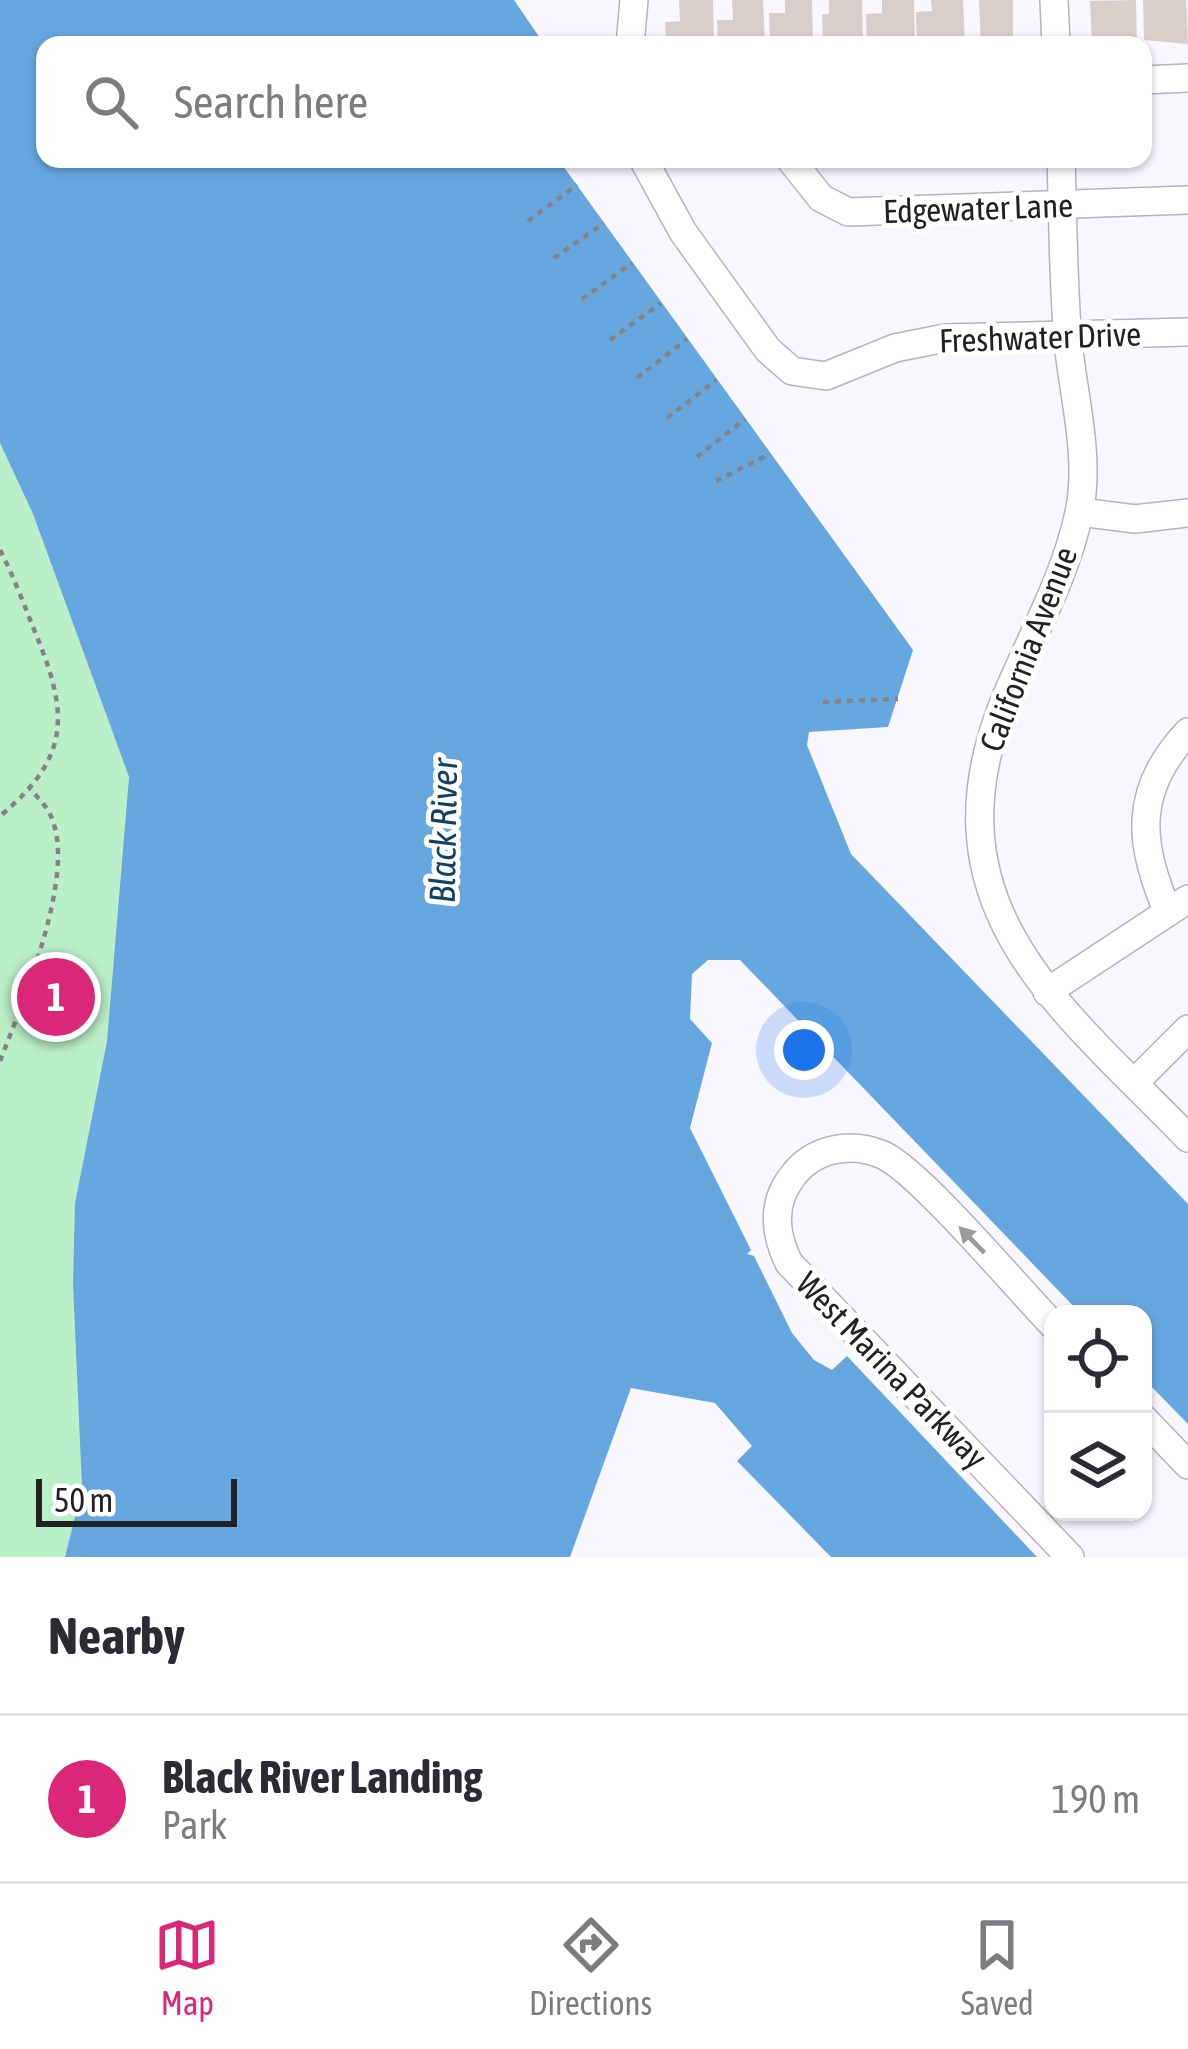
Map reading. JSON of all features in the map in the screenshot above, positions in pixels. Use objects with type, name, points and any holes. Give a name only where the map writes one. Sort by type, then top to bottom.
[{"type":"street","points":[[632,36],[634,0]]},
{"type":"street","points":[[1054,0],[1056,36]]},
{"type":"street","points":[[1152,80],[1188,78]]},
{"type":"street","name":"Freshwater Drive","points":[[649,168],[683,232],[768,350],[793,370],[826,376],[928,340],[1188,332]]},
{"type":"street","name":"Edgewater Lane","points":[[797,168],[820,198],[848,212],[1188,200]]},
{"type":"street","name":"California Avenue","points":[[1061,168],[1068,336],[1082,464],[1080,512],[1001,710],[977,805],[979,849],[994,906],[1010,941],[1047,992],[1188,1138]]},
{"type":"street","points":[[1080,512],[1135,519],[1188,513]]},
{"type":"street","points":[[1047,992],[1178,906],[1145,850],[1145,818],[1161,770],[1188,732]]},
{"type":"street","points":[[1135,1083],[1188,1029]]},
{"type":"street","name":"West Marina Parkway","points":[[1044,1316],[888,1157],[842,1147],[803,1163],[779,1199],[776,1222],[790,1263],[1070,1557]]},
{"type":"street","points":[[1152,1427],[1188,1465]]},
{"type":"path","points":[[528,220],[577,185]]},
{"type":"path","points":[[554,258],[604,223]]},
{"type":"path","points":[[582,299],[632,262]]},
{"type":"path","points":[[610,340],[661,303]]},
{"type":"path","points":[[637,378],[687,339]]},
{"type":"path","points":[[667,418],[716,380]]},
{"type":"path","points":[[697,458],[745,419]]},
{"type":"path","points":[[716,481],[770,454]]},
{"type":"path","points":[[0,550],[61,699],[56,735],[30,789],[0,816]]},
{"type":"path","points":[[823,703],[898,699]]},
{"type":"path","points":[[0,1060],[32,977],[57,865],[53,820],[30,789]]},
{"type":"green space","points":[[0,443],[33,514],[129,777],[107,1041],[75,1203],[82,1488],[65,1557],[0,1557]]},
{"type":"water","name":"Black River","points":[[0,0],[514,0],[539,36],[36,36],[36,168],[565,168],[913,650],[888,727],[809,732],[807,745],[851,854],[1188,1204],[1188,1424],[1152,1387],[1152,1305],[1072,1305],[740,960],[708,960],[692,974],[690,1019],[712,1043],[690,1128],[751,1250],[747,1254],[754,1256],[792,1333],[814,1360],[832,1370],[847,1356],[1037,1557],[831,1557],[737,1461],[752,1446],[715,1403],[631,1388],[570,1557],[65,1557],[82,1488],[73,1283],[75,1203],[107,1041],[129,777],[33,514],[0,443]]},
{"type":"building","points":[[679,0],[713,0],[714,36],[666,36],[665,22],[680,21]]},
{"type":"building","points":[[732,0],[763,0],[765,36],[718,36],[717,20],[733,20]]},
{"type":"building","points":[[785,0],[812,0],[813,36],[770,36],[769,13],[785,13]]},
{"type":"building","points":[[829,0],[862,0],[863,36],[823,36],[822,14],[829,14]]},
{"type":"building","points":[[882,0],[914,0],[915,36],[867,36],[866,14],[882,13]]},
{"type":"building","points":[[931,0],[963,0],[965,36],[917,36],[916,12],[932,11]]},
{"type":"building","points":[[979,0],[1013,0],[1013,36],[981,36]]},
{"type":"building","points":[[1136,0],[1137,36],[1092,36],[1090,1]]},
{"type":"building","points":[[1143,0],[1186,0],[1188,44],[1144,36]]},
{"type":"place","name":"Black River Landing","points":[[56,997]]}]
